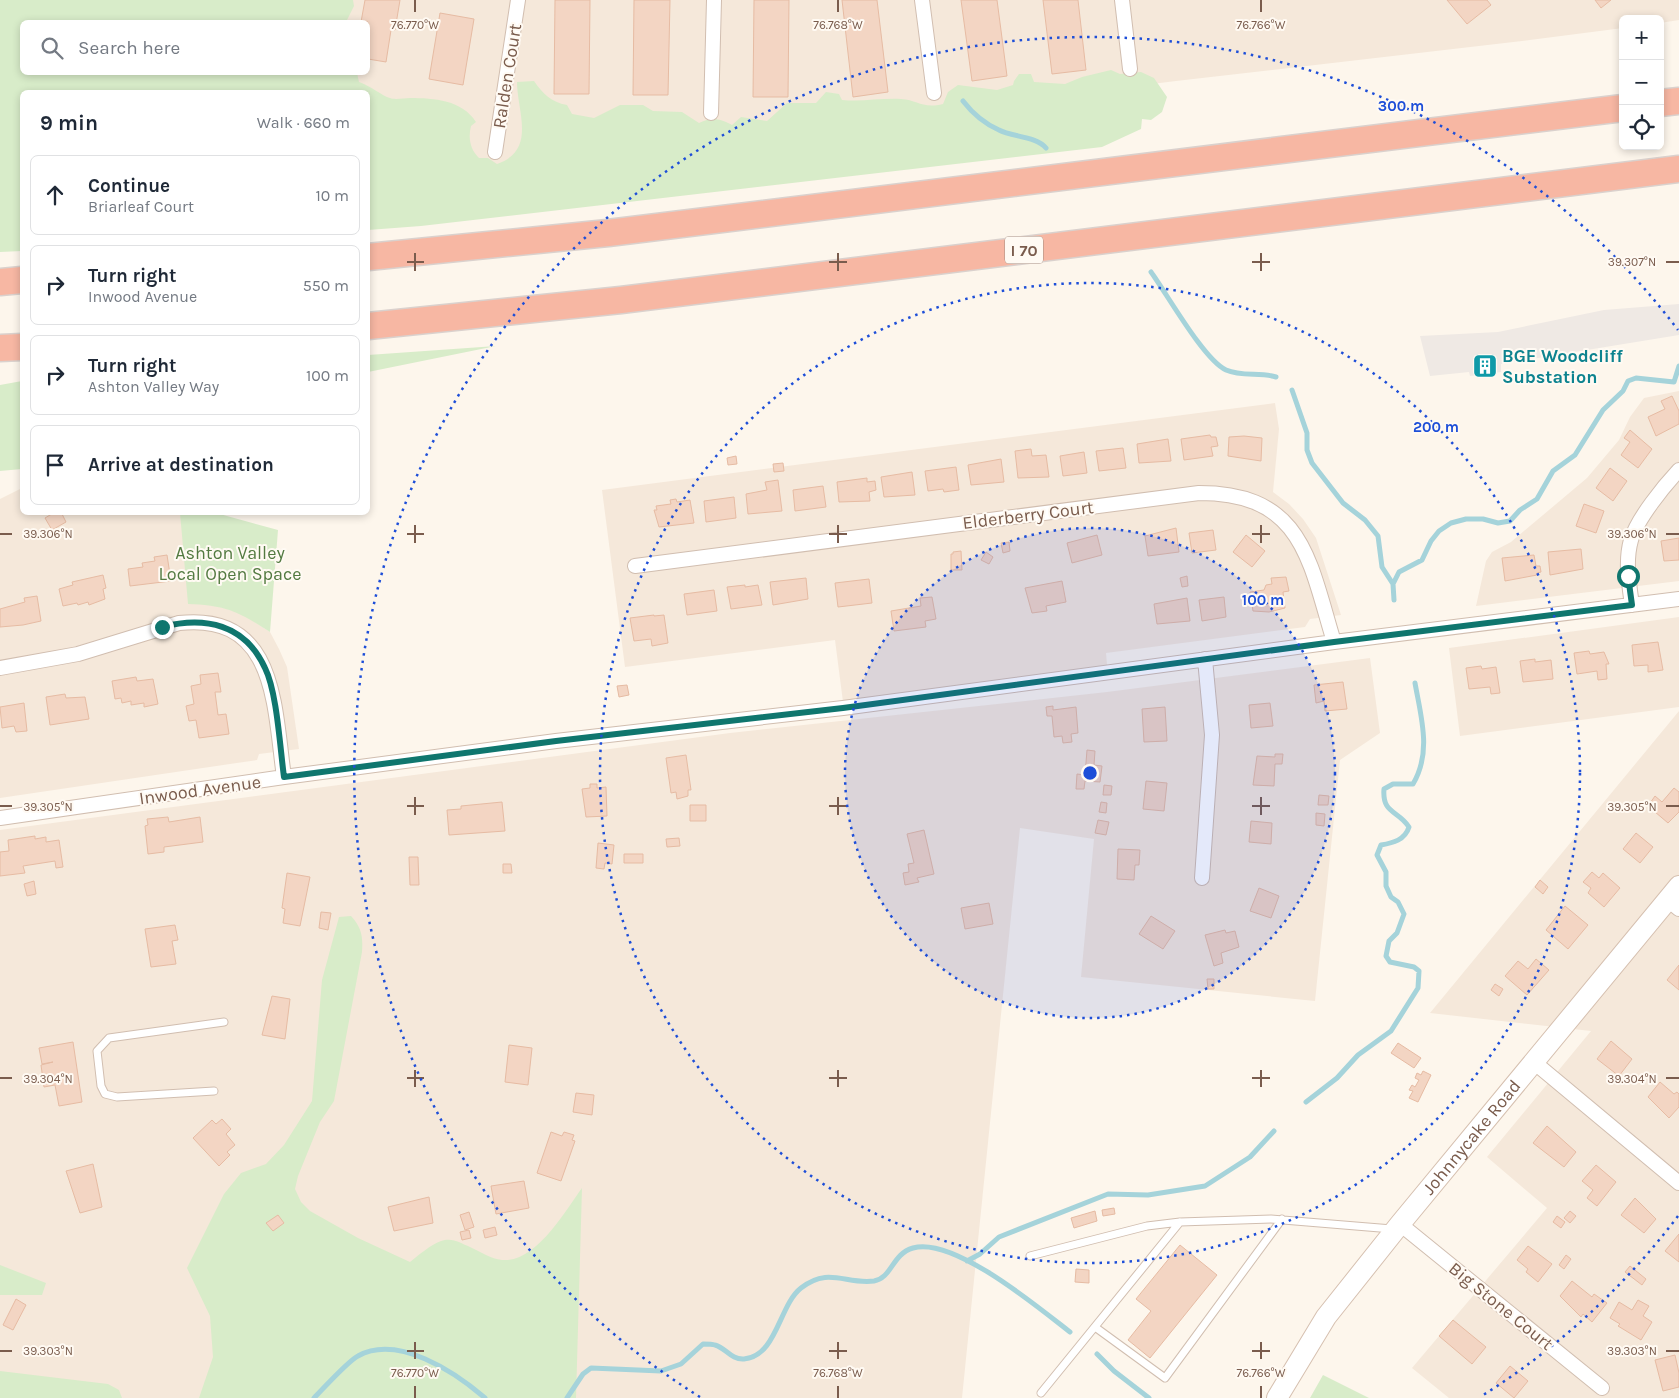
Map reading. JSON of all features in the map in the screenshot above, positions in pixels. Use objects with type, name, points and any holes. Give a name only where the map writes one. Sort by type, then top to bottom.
[{"type":"highway","points":[[1664,103],[1679,101]]},
{"type":"highway","points":[[370,257],[608,234],[1619,108]]},
{"type":"highway","name":"I 70","points":[[370,326],[621,300],[1679,169]]},
{"type":"highway","points":[[0,282],[20,280]]},
{"type":"highway","points":[[0,348],[20,348]]},
{"type":"street","name":"Ralden Court","points":[[495,152],[518,0]]},
{"type":"street","points":[[711,113],[714,0]]},
{"type":"street","points":[[922,0],[934,93]]},
{"type":"street","points":[[1122,0],[1130,69]]},
{"type":"street","points":[[1632,605],[1628,576],[1631,540],[1637,526],[1679,470]]},
{"type":"street","name":"Elderberry Court","points":[[635,566],[1199,494],[1222,494],[1240,496],[1258,502],[1290,528],[1303,546],[1309,561],[1334,642]]},
{"type":"street","name":"Inwood Avenue","points":[[0,818],[284,777],[556,741],[843,708],[1334,642],[1679,599]]},
{"type":"street","points":[[0,668],[78,654],[179,623],[212,623],[228,628],[244,638],[266,668],[271,687],[284,777]]},
{"type":"street","points":[[1202,878],[1212,735],[1204,659]]},
{"type":"street","name":"Johnnycake Road","points":[[1277,1398],[1326,1317],[1398,1226],[1675,899]]},
{"type":"street","points":[[1535,1063],[1679,1182]]},
{"type":"street","name":"Big Stone Court","points":[[1398,1226],[1602,1388]]},
{"type":"lane","points":[[214,1091],[118,1097],[105,1094],[101,1086],[96,1051],[109,1038],[224,1022]]},
{"type":"lane","points":[[1030,1256],[1147,1226],[1180,1222],[1282,1219],[1398,1226]]},
{"type":"lane","points":[[1095,1327],[1165,1378],[1282,1219]]},
{"type":"lane","points":[[1041,1393],[1180,1222]]},
{"type":"shaded area","points":[[321,0],[1679,0],[1679,20],[1664,22],[1664,15],[1619,15],[1619,29],[1176,81],[488,167],[370,93],[370,90],[304,90],[308,75],[370,75],[370,20],[317,20]]},
{"type":"shaded area","points":[[1679,304],[1679,335],[1501,364],[1501,372],[1470,376],[1469,372],[1430,376],[1420,336],[1498,332],[1604,310]]},
{"type":"shaded area","points":[[1679,391],[1679,581],[1476,606],[1486,561],[1492,552],[1511,542],[1587,478],[1619,440],[1630,417],[1644,398]]},
{"type":"shaded area","points":[[1275,403],[1279,429],[1273,492],[1289,504],[1303,519],[1316,538],[1341,615],[1310,619],[1305,627],[1106,653],[1107,665],[843,702],[835,640],[625,667],[602,490]]},
{"type":"shaded area","points":[[20,489],[20,515],[181,515],[215,605],[241,613],[270,632],[279,649],[287,667],[299,749],[259,754],[257,760],[0,798],[0,499]]},
{"type":"shaded area","points":[[1679,617],[1679,707],[1460,736],[1449,648]]},
{"type":"shaded area","points":[[1370,658],[1380,733],[1340,760],[1315,1001],[1081,977],[1094,839],[1020,828],[962,1398],[0,1398],[0,830],[730,733],[1107,692]]},
{"type":"shaded area","points":[[1679,711],[1679,1398],[1449,1398],[1412,1368],[1547,1208],[1487,1157],[1591,1031],[1430,1013]]},
{"type":"green space","points":[[0,0],[353,0],[354,6],[347,20],[20,20],[20,75],[357,75],[359,82],[390,98],[438,100],[463,109],[476,122],[471,126],[470,135],[470,143],[474,151],[479,158],[488,158],[497,164],[509,158],[517,149],[521,140],[522,129],[517,82],[534,81],[548,97],[556,102],[567,105],[572,114],[594,118],[620,105],[643,105],[653,111],[682,112],[699,123],[715,119],[732,125],[741,117],[767,121],[787,103],[816,103],[826,92],[839,94],[842,100],[901,99],[925,105],[943,104],[948,92],[958,85],[997,90],[1013,85],[1019,74],[1031,74],[1034,82],[1065,84],[1082,77],[1111,70],[1120,74],[1141,72],[1154,78],[1167,97],[1162,112],[1151,120],[1142,119],[1141,129],[1102,147],[421,226],[370,230],[370,90],[20,90],[20,251],[0,252]]},
{"type":"green space","points":[[496,346],[370,372],[370,355]]},
{"type":"green space","points":[[20,381],[20,469],[0,471],[0,385]]},
{"type":"green space","name":"Ashton Valley Local Open Space","points":[[180,515],[223,515],[278,530],[270,632],[232,611],[212,606],[188,604]]},
{"type":"green space","points":[[351,916],[361,933],[362,952],[334,1101],[320,1122],[298,1176],[295,1189],[301,1202],[310,1211],[358,1238],[410,1262],[425,1250],[445,1240],[460,1242],[490,1257],[502,1260],[515,1259],[538,1245],[558,1222],[582,1188],[576,1398],[199,1398],[213,1357],[210,1316],[187,1268],[224,1194],[241,1173],[266,1164],[284,1145],[312,1101],[322,980],[339,917]]},
{"type":"green space","points":[[0,1265],[46,1283],[42,1295],[0,1295]]},
{"type":"green space","points":[[0,1371],[108,1384],[119,1390],[122,1398],[0,1398]]},
{"type":"green space","points":[[1323,1375],[1369,1398],[1310,1398]]},
{"type":"building","points":[[365,0],[400,0],[395,30],[391,30],[386,62],[370,59],[370,20],[361,20]]},
{"type":"building","points":[[555,0],[590,0],[589,94],[554,94]]},
{"type":"building","points":[[634,0],[670,0],[668,95],[633,95]]},
{"type":"building","points":[[754,0],[789,0],[788,97],[753,97]]},
{"type":"building","points":[[842,0],[877,0],[888,92],[853,97]]},
{"type":"building","points":[[961,0],[997,0],[1007,76],[972,81]]},
{"type":"building","points":[[1043,0],[1078,0],[1086,70],[1052,74]]},
{"type":"building","points":[[1447,0],[1487,0],[1491,5],[1467,24]]},
{"type":"building","points":[[1595,0],[1611,0],[1601,8]]},
{"type":"building","points":[[440,13],[474,19],[463,85],[429,79]]},
{"type":"building","name":"BGE Woodcliff Substation","points":[[1492,360],[1493,369],[1478,371],[1476,362]]},
{"type":"building","points":[[1672,396],[1679,411],[1679,424],[1656,436],[1648,417],[1665,409],[1661,401]]},
{"type":"building","points":[[1630,430],[1652,449],[1638,468],[1621,455],[1630,442],[1624,438]]},
{"type":"building","points":[[1210,435],[1211,437],[1216,437],[1218,446],[1211,447],[1213,456],[1184,460],[1181,439]]},
{"type":"building","points":[[1229,437],[1262,438],[1261,461],[1228,456]]},
{"type":"building","points":[[1168,439],[1171,461],[1139,463],[1137,444]]},
{"type":"building","points":[[1123,448],[1126,468],[1099,471],[1096,451]]},
{"type":"building","points":[[1031,449],[1032,456],[1046,455],[1049,477],[1018,478],[1015,451]]},
{"type":"building","points":[[1084,452],[1087,473],[1063,476],[1060,456]]},
{"type":"building","points":[[736,456],[737,464],[728,465],[727,458]]},
{"type":"building","points":[[1001,459],[1004,482],[971,485],[968,465]]},
{"type":"building","points":[[783,463],[784,471],[774,472],[773,464]]},
{"type":"building","points":[[956,467],[959,490],[944,492],[943,489],[928,491],[925,471]]},
{"type":"building","points":[[1610,468],[1627,481],[1613,501],[1596,488]]},
{"type":"building","points":[[912,472],[915,495],[884,497],[881,477]]},
{"type":"building","points":[[867,478],[867,482],[875,481],[876,490],[869,492],[870,501],[839,502],[837,482]]},
{"type":"building","points":[[778,480],[782,511],[748,514],[746,494],[767,490],[765,482]]},
{"type":"building","points":[[823,486],[826,507],[795,511],[793,490]]},
{"type":"building","points":[[734,497],[736,518],[706,522],[704,501]]},
{"type":"building","points":[[676,499],[677,502],[690,500],[694,523],[659,527],[654,510],[657,510],[656,506],[671,504],[670,500]]},
{"type":"building","points":[[1584,504],[1604,511],[1596,533],[1576,526]]},
{"type":"building","points":[[50,515],[62,515],[66,522],[52,530],[45,518]]},
{"type":"building","points":[[1176,528],[1179,552],[1148,556],[1145,536]]},
{"type":"building","points":[[1213,530],[1216,550],[1192,553],[1189,533]]},
{"type":"building","points":[[1097,535],[1102,555],[1072,563],[1067,543]]},
{"type":"building","points":[[1246,535],[1265,551],[1252,567],[1233,552]]},
{"type":"building","points":[[1679,538],[1679,560],[1664,561],[1661,541]]},
{"type":"building","points":[[1009,542],[1010,551],[1003,553],[1001,543]]},
{"type":"building","points":[[1581,549],[1583,569],[1550,575],[1548,552]]},
{"type":"building","points":[[961,551],[962,570],[951,570],[951,554]]},
{"type":"building","points":[[986,552],[993,557],[989,564],[981,560]]},
{"type":"building","points":[[167,555],[171,581],[130,586],[128,569],[143,567],[142,563],[155,561],[154,557]]},
{"type":"building","points":[[1534,555],[1536,566],[1540,566],[1541,572],[1537,573],[1537,575],[1505,581],[1502,558]]},
{"type":"building","points":[[103,575],[106,588],[103,589],[105,599],[89,605],[88,602],[63,606],[59,589],[73,585],[72,582]]},
{"type":"building","points":[[1187,576],[1188,586],[1182,587],[1180,578]]},
{"type":"building","points":[[1286,577],[1289,591],[1283,592],[1285,608],[1269,612],[1253,611],[1250,592],[1264,590],[1266,585],[1272,584],[1271,578]]},
{"type":"building","points":[[806,578],[808,599],[773,605],[770,582]]},
{"type":"building","points":[[869,579],[872,603],[838,607],[835,583]]},
{"type":"building","points":[[1062,581],[1066,602],[1046,606],[1047,611],[1032,613],[1025,588]]},
{"type":"building","points":[[745,585],[745,587],[758,585],[762,605],[731,609],[727,587]]},
{"type":"building","points":[[714,590],[717,611],[687,615],[684,594]]},
{"type":"building","points":[[37,596],[41,621],[0,627],[0,609],[25,602],[24,598]]},
{"type":"building","points":[[932,597],[936,619],[925,621],[926,627],[894,631],[891,611],[921,606],[920,598]]},
{"type":"building","points":[[1224,597],[1226,617],[1202,621],[1199,600]]},
{"type":"building","points":[[1187,598],[1190,621],[1157,624],[1154,604]]},
{"type":"building","points":[[664,615],[668,643],[652,646],[651,639],[634,641],[630,618]]},
{"type":"building","points":[[1658,642],[1663,670],[1648,672],[1648,665],[1634,666],[1632,645]]},
{"type":"building","points":[[1589,651],[1590,654],[1604,652],[1609,664],[1606,664],[1607,679],[1598,680],[1597,671],[1577,674],[1574,653]]},
{"type":"building","points":[[1535,659],[1535,662],[1551,660],[1553,679],[1523,682],[1520,661]]},
{"type":"building","points":[[1481,666],[1482,669],[1496,667],[1500,693],[1491,694],[1490,687],[1469,689],[1466,668]]},
{"type":"building","points":[[218,673],[221,692],[215,692],[218,715],[226,714],[229,734],[199,738],[196,720],[189,721],[186,706],[194,704],[191,686],[201,684],[200,675]]},
{"type":"building","points":[[136,677],[137,681],[153,679],[158,704],[144,707],[144,703],[131,705],[131,701],[122,703],[121,698],[115,699],[112,681]]},
{"type":"building","points":[[1343,682],[1347,709],[1325,711],[1324,701],[1316,703],[1314,685]]},
{"type":"building","points":[[627,685],[629,695],[619,697],[617,686]]},
{"type":"building","points":[[65,694],[66,698],[85,697],[89,719],[50,725],[46,697]]},
{"type":"building","points":[[24,703],[27,731],[16,732],[14,726],[2,728],[0,707]]},
{"type":"building","points":[[1270,703],[1273,726],[1251,728],[1249,705]]},
{"type":"building","points":[[1053,706],[1053,710],[1076,707],[1078,733],[1071,734],[1072,742],[1063,743],[1062,736],[1054,737],[1052,716],[1047,716],[1046,707]]},
{"type":"building","points":[[1165,707],[1167,741],[1144,742],[1142,709]]},
{"type":"building","points":[[1087,750],[1095,751],[1094,765],[1102,766],[1100,782],[1085,781],[1084,789],[1076,789],[1077,774],[1085,775]]},
{"type":"building","points":[[1275,754],[1283,754],[1282,764],[1275,764],[1274,786],[1253,785],[1257,756],[1275,757]]},
{"type":"building","points":[[686,755],[691,790],[688,790],[688,796],[677,799],[676,792],[671,793],[666,758]]},
{"type":"building","points":[[1146,781],[1167,783],[1164,811],[1143,809]]},
{"type":"building","points":[[590,784],[597,784],[597,788],[606,787],[607,816],[586,817],[582,789],[590,788]]},
{"type":"building","points":[[1104,785],[1112,786],[1111,795],[1103,795]]},
{"type":"building","points":[[1674,788],[1679,792],[1679,812],[1668,823],[1648,806],[1655,796],[1662,802]]},
{"type":"building","points":[[1319,795],[1329,796],[1328,805],[1318,805]]},
{"type":"building","points":[[502,802],[505,831],[449,835],[447,810],[461,809],[461,806]]},
{"type":"building","points":[[1101,802],[1107,803],[1106,813],[1099,812]]},
{"type":"building","points":[[690,805],[706,805],[706,821],[690,821]]},
{"type":"building","points":[[1316,813],[1325,814],[1324,826],[1316,825]]},
{"type":"building","points":[[168,817],[169,822],[200,817],[203,842],[164,847],[164,852],[148,854],[145,826],[148,825],[147,819]]},
{"type":"building","points":[[1098,820],[1109,822],[1106,835],[1095,833]]},
{"type":"building","points":[[1251,821],[1272,823],[1271,844],[1249,842]]},
{"type":"building","points":[[924,830],[934,874],[917,878],[919,882],[905,885],[903,873],[909,872],[908,864],[914,863],[907,834]]},
{"type":"building","points":[[1636,833],[1653,847],[1640,863],[1623,849]]},
{"type":"building","points":[[35,836],[35,839],[46,837],[46,842],[59,840],[63,867],[56,868],[55,861],[23,866],[25,873],[0,876],[0,852],[9,851],[8,840]]},
{"type":"building","points":[[679,838],[680,846],[667,847],[666,839]]},
{"type":"building","points":[[598,843],[614,845],[612,864],[605,863],[604,869],[596,868]]},
{"type":"building","points":[[1118,849],[1140,850],[1139,865],[1135,865],[1134,880],[1117,879]]},
{"type":"building","points":[[624,854],[643,854],[643,863],[624,863]]},
{"type":"building","points":[[409,857],[418,857],[419,885],[410,885]]},
{"type":"building","points":[[503,864],[511,864],[512,873],[503,873]]},
{"type":"building","points":[[1592,872],[1599,878],[1603,873],[1620,888],[1604,907],[1588,893],[1591,888],[1583,882]]},
{"type":"building","points":[[287,873],[310,877],[300,926],[283,923],[285,909],[282,908]]},
{"type":"building","points":[[1540,880],[1548,887],[1543,894],[1535,887]]},
{"type":"building","points":[[34,881],[36,894],[27,896],[24,884]]},
{"type":"building","points":[[1259,888],[1279,896],[1271,918],[1250,911]]},
{"type":"building","points":[[989,903],[993,924],[965,929],[961,908]]},
{"type":"building","points":[[1565,906],[1588,925],[1568,949],[1546,930]]},
{"type":"building","points":[[321,912],[331,913],[328,930],[319,928]]},
{"type":"building","points":[[1151,916],[1175,931],[1163,949],[1139,934]]},
{"type":"building","points":[[175,925],[178,940],[172,941],[176,964],[151,967],[145,929]]},
{"type":"building","points":[[1225,930],[1226,933],[1235,931],[1239,947],[1221,953],[1223,963],[1214,966],[1205,935]]},
{"type":"building","points":[[1536,959],[1549,970],[1527,995],[1505,976],[1518,961],[1528,969]]},
{"type":"building","points":[[1679,965],[1679,990],[1667,980]]},
{"type":"building","points":[[1207,979],[1214,979],[1214,989],[1208,989]]},
{"type":"building","points":[[1495,984],[1503,989],[1499,996],[1491,990]]},
{"type":"building","points":[[272,996],[290,999],[285,1039],[262,1035]]},
{"type":"building","points":[[1611,1041],[1632,1059],[1619,1076],[1597,1059]]},
{"type":"building","points":[[73,1042],[82,1102],[59,1106],[55,1085],[44,1087],[41,1065],[53,1062],[42,1064],[39,1048]]},
{"type":"building","points":[[1398,1043],[1421,1058],[1414,1068],[1391,1053]]},
{"type":"building","points":[[509,1045],[532,1048],[528,1085],[505,1082]]},
{"type":"building","points":[[1423,1071],[1431,1075],[1418,1102],[1409,1098],[1413,1091],[1409,1090],[1412,1085],[1415,1087],[1419,1080],[1415,1078],[1417,1073],[1421,1075]]},
{"type":"building","points":[[1660,1082],[1674,1094],[1677,1092],[1679,1094],[1679,1107],[1669,1118],[1648,1097]]},
{"type":"building","points":[[576,1093],[594,1095],[592,1115],[573,1112]]},
{"type":"building","points":[[222,1119],[231,1129],[226,1134],[235,1145],[227,1152],[230,1155],[219,1166],[193,1138],[212,1120],[216,1124]]},
{"type":"building","points":[[1547,1126],[1576,1152],[1564,1167],[1533,1143]]},
{"type":"building","points":[[551,1132],[562,1136],[564,1132],[574,1135],[572,1140],[575,1141],[561,1181],[537,1173]]},
{"type":"building","points":[[93,1164],[102,1207],[80,1213],[66,1171]]},
{"type":"building","points":[[1596,1165],[1616,1182],[1597,1206],[1587,1198],[1593,1190],[1582,1181]]},
{"type":"building","points":[[524,1181],[529,1208],[496,1214],[491,1186]]},
{"type":"building","points":[[429,1197],[433,1223],[394,1231],[388,1207]]},
{"type":"building","points":[[1635,1198],[1656,1219],[1644,1233],[1621,1215]]},
{"type":"building","points":[[1114,1208],[1115,1214],[1103,1216],[1102,1210]]},
{"type":"building","points":[[1095,1211],[1097,1221],[1074,1228],[1071,1218]]},
{"type":"building","points":[[1570,1211],[1576,1216],[1570,1223],[1564,1218]]},
{"type":"building","points":[[469,1212],[474,1227],[465,1230],[460,1215]]},
{"type":"building","points":[[278,1215],[284,1223],[273,1231],[266,1223]]},
{"type":"building","points":[[1557,1216],[1565,1222],[1561,1228],[1553,1222]]},
{"type":"building","points":[[495,1227],[497,1235],[485,1238],[483,1230]]},
{"type":"building","points":[[469,1230],[471,1238],[462,1240],[460,1232]]},
{"type":"building","points":[[1679,1234],[1679,1262],[1665,1251]]},
{"type":"building","points":[[1180,1245],[1217,1275],[1150,1358],[1128,1340],[1151,1311],[1136,1299]]},
{"type":"building","points":[[1528,1246],[1552,1264],[1538,1282],[1526,1272],[1528,1269],[1517,1260]]},
{"type":"building","points":[[1566,1255],[1571,1259],[1564,1269],[1559,1265]]},
{"type":"building","points":[[1630,1266],[1646,1279],[1642,1285],[1625,1272]]},
{"type":"building","points":[[1076,1269],[1089,1270],[1089,1283],[1075,1282]]},
{"type":"building","points":[[1572,1281],[1592,1297],[1594,1294],[1607,1303],[1592,1322],[1583,1314],[1581,1317],[1560,1296]]},
{"type":"building","points":[[16,1299],[26,1305],[13,1330],[3,1325]]},
{"type":"building","points":[[1638,1300],[1649,1306],[1643,1316],[1652,1322],[1641,1340],[1618,1326],[1620,1324],[1610,1318],[1619,1302],[1632,1310]]},
{"type":"building","points":[[1453,1320],[1486,1347],[1472,1364],[1439,1336]]},
{"type":"building","points":[[1675,1355],[1679,1373],[1679,1387],[1663,1391],[1655,1360]]},
{"type":"building","points":[[1510,1366],[1528,1381],[1514,1398],[1496,1383]]},
{"type":"waterway","points":[[963,101],[988,124],[1004,132],[1036,141],[1046,148]]},
{"type":"waterway","points":[[1151,272],[1186,326],[1217,364],[1232,372],[1276,377]]},
{"type":"waterway","points":[[1394,600],[1393,584],[1399,572],[1422,560],[1431,541],[1439,531],[1451,523],[1466,519],[1483,519],[1498,523],[1510,521],[1520,510],[1537,499],[1553,471],[1575,455],[1603,410],[1623,391],[1628,381],[1636,378],[1674,382],[1679,366]]},
{"type":"waterway","points":[[1292,390],[1307,433],[1307,450],[1312,463],[1343,503],[1365,520],[1378,536],[1382,567],[1393,584]]},
{"type":"waterway","points":[[1306,1102],[1337,1078],[1358,1055],[1391,1031],[1418,988],[1419,971],[1414,967],[1390,962],[1386,956],[1389,941],[1397,933],[1404,914],[1398,902],[1391,897],[1386,886],[1386,872],[1377,855],[1381,845],[1402,838],[1409,827],[1388,808],[1384,797],[1384,789],[1393,784],[1413,784],[1419,772],[1424,747],[1422,721],[1415,683]]},
{"type":"waterway","points":[[967,1261],[980,1254],[999,1237],[1108,1194],[1148,1195],[1205,1186],[1250,1157],[1274,1131]]},
{"type":"waterway","points":[[567,1398],[583,1374],[591,1368],[661,1371],[681,1364],[703,1344],[712,1344],[739,1359],[755,1356],[771,1340],[787,1306],[801,1288],[820,1278],[829,1277],[864,1282],[880,1279],[901,1255],[913,1248],[930,1247],[950,1253],[972,1263],[995,1276],[1070,1332]]},
{"type":"waterway","points":[[314,1398],[354,1359],[374,1350],[408,1353],[425,1359],[458,1377],[485,1398]]},
{"type":"waterway","points":[[1097,1354],[1114,1371],[1149,1398]]},
{"type":"place","name":"BGE Woodcliff Substation","points":[[1485,366]]},
{"type":"route","points":[[162,627],[194,621],[212,623],[228,628],[244,638],[256,652],[266,668],[271,687],[284,777],[556,741],[843,708],[1334,642],[1632,605],[1628,576]]}]
